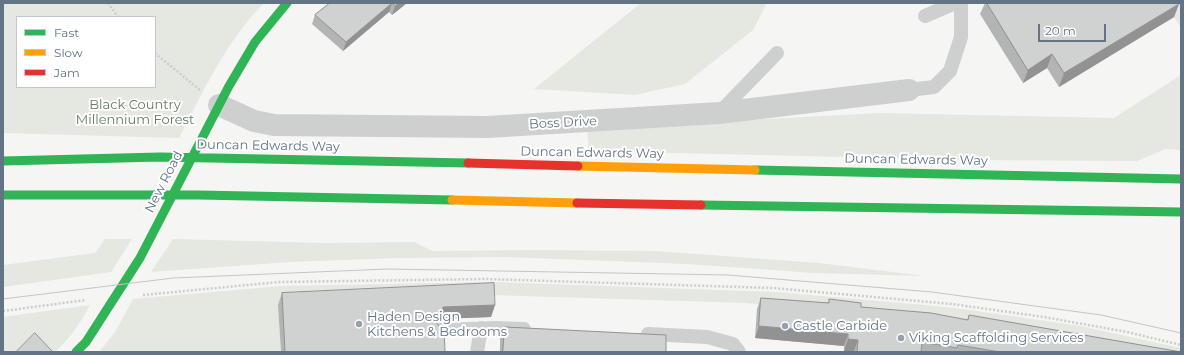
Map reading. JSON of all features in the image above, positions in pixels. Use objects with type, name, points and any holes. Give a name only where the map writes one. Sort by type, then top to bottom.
[{"type":"main road","name":"New Road","points":[[76,352],[86,342],[140,258],[219,106],[255,42],[287,3]]},
{"type":"main road","name":"Duncan Edwards Way","points":[[3,161],[160,157],[1181,179]]},
{"type":"main road","points":[[3,195],[198,195],[794,207],[1181,212]]},
{"type":"street","name":"Boss Drive","points":[[219,106],[254,121],[274,125],[487,127],[719,113],[909,90]]},
{"type":"lane","points":[[925,16],[955,3]]},
{"type":"lane","points":[[909,90],[934,87],[950,71],[961,36],[961,3]]},
{"type":"lane","points":[[719,113],[777,53]]},
{"type":"lane","points":[[439,330],[481,328],[535,330]]},
{"type":"lane","points":[[477,352],[481,328]]},
{"type":"lane","points":[[637,334],[707,337],[733,344],[739,352]]},
{"type":"path","points":[[108,3],[117,16]]},
{"type":"path","points":[[156,54],[219,106]]},
{"type":"path","points":[[140,295],[279,282],[485,279],[773,288],[952,304],[1127,332],[1181,345]]},
{"type":"path","points":[[3,311],[86,300]]},
{"type":"green space","name":"Black Country Millennium Forest","points":[[3,3],[264,3],[250,18],[227,50],[206,85],[179,138],[3,133]]},
{"type":"green space","points":[[641,3],[767,3],[753,30],[685,84],[635,95],[534,89]]},
{"type":"green space","points":[[1165,3],[1181,3],[1181,28]]},
{"type":"green space","points":[[1181,75],[1181,150],[1165,149],[1137,161],[974,160],[589,151],[587,128],[881,113],[1114,118]]},
{"type":"green space","points":[[105,239],[132,239],[111,272],[3,287],[3,265],[95,253]]},
{"type":"green space","points":[[173,239],[326,243],[414,242],[433,251],[656,251],[819,263],[925,276],[814,273],[687,264],[506,257],[398,258],[290,262],[151,272]]},
{"type":"green space","points":[[492,282],[776,292],[925,305],[1080,326],[1181,348],[1181,352],[857,314],[745,303],[490,295],[278,305],[281,352],[99,352],[115,332],[133,299],[281,286]]},
{"type":"green space","points":[[90,305],[66,341],[55,352],[3,352],[3,317]]},
{"type":"building","points":[[330,3],[392,3],[346,42],[315,15]]},
{"type":"building","points":[[392,3],[399,3],[395,6]]},
{"type":"building","points":[[987,3],[1179,4],[1064,73],[1052,54],[1028,70]]},
{"type":"building","name":"Haden Design Kitchens & Bedrooms","points":[[494,283],[495,305],[443,307],[443,310],[436,314],[436,322],[439,326],[444,327],[445,352],[285,352],[282,293]]},
{"type":"building","points":[[761,298],[829,303],[829,299],[861,303],[861,307],[931,313],[968,320],[969,315],[1181,352],[1000,352],[958,345],[957,348],[922,342],[921,352],[857,352],[858,340],[848,339],[848,334],[759,326]]},
{"type":"building","points":[[505,327],[666,335],[666,352],[503,352]]},
{"type":"building","points":[[35,333],[52,351],[51,352],[16,352]]},
{"type":"tram line","points":[[3,299],[173,278],[387,269],[728,275],[932,292],[1101,315],[1181,333]]},
{"type":"traffic: fast","points":[[76,352],[86,342],[140,258],[229,86],[255,42],[287,3]]},
{"type":"traffic: fast","points":[[3,161],[160,157],[468,163]]},
{"type":"traffic: fast","points":[[755,170],[1181,179]]},
{"type":"traffic: fast","points":[[3,195],[198,195],[452,200]]},
{"type":"traffic: fast","points":[[701,205],[1181,212]]},
{"type":"traffic: slow","points":[[578,166],[755,170]]},
{"type":"traffic: slow","points":[[452,200],[577,203]]},
{"type":"traffic: jam","points":[[468,163],[578,166]]},
{"type":"traffic: jam","points":[[577,203],[701,205]]},
{"type":"place","name":"Haden Design Kitchens & Bedrooms","points":[[359,324]]},
{"type":"place","name":"Castle Carbide","points":[[785,326]]},
{"type":"place","name":"Viking Scaffolding Services","points":[[901,338]]}]
